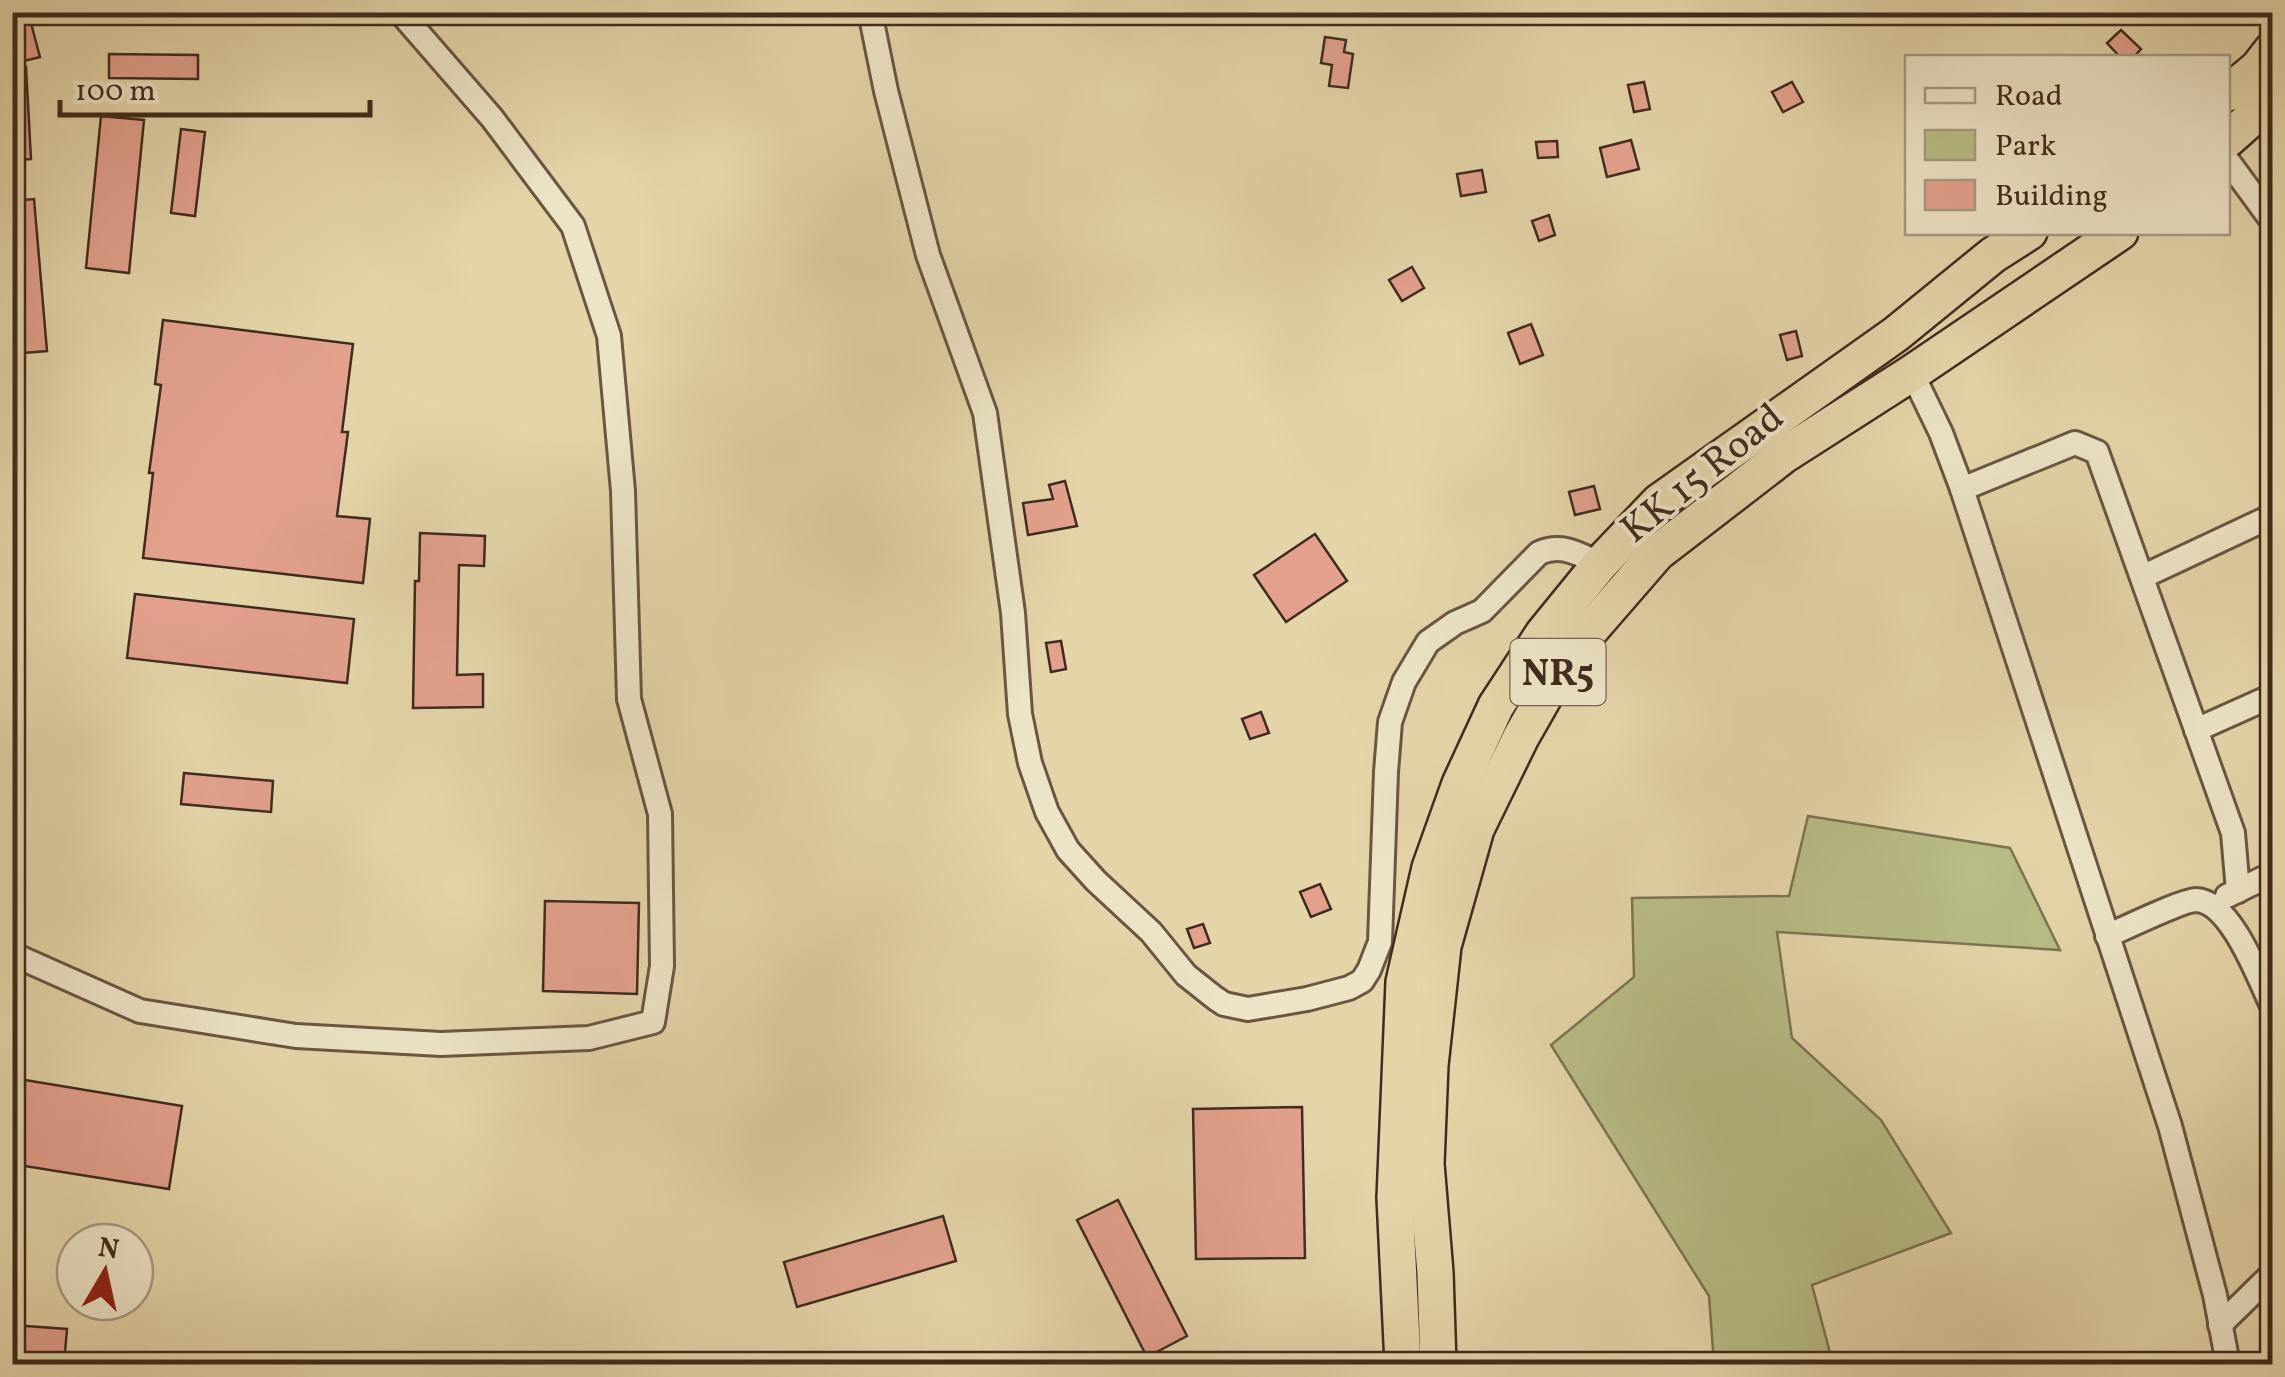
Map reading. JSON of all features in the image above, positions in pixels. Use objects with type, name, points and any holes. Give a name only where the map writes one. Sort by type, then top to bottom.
[{"type":"highway","points":[[2230,91],[2258,68],[2272,50]]},
{"type":"highway","points":[[2230,137],[2272,100]]},
{"type":"highway","name":"KK 15 Road","points":[[1403,1364],[1395,1198],[1404,982],[1430,868],[1460,784],[1496,706],[1543,634],[1600,564],[1659,502],[1896,334],[1993,255],[2025,235]]},
{"type":"highway","name":"KK 15 Road","points":[[1438,1364],[1426,1164],[1430,1065],[1443,946],[1476,829],[1521,737],[1566,658],[1657,554],[1784,454],[2116,235]]},
{"type":"street","points":[[12,954],[140,1012],[296,1036],[441,1044],[588,1038],[653,1022],[662,966],[660,814],[629,699],[623,491],[610,336],[573,226],[492,118],[400,12]]},
{"type":"street","points":[[870,12],[928,255],[985,412],[1013,613],[1020,714],[1030,763],[1048,812],[1068,850],[1151,932],[1186,974],[1215,998],[1248,1009],[1307,999],[1362,981],[1380,942],[1390,722],[1404,682],[1428,642],[1455,623],[1482,611],[1539,553],[1562,548],[1600,564]]},
{"type":"street","points":[[2230,164],[2272,221]]},
{"type":"street","points":[[1912,373],[1962,488],[2170,1126],[2215,1296],[2228,1364]]},
{"type":"street","points":[[1962,488],[2075,443],[2098,452],[2233,833],[2238,891]]},
{"type":"street","points":[[2142,577],[2272,516]]},
{"type":"street","points":[[2196,730],[2272,696]]},
{"type":"street","points":[[2211,904],[2272,874]]},
{"type":"street","points":[[2107,936],[2194,900],[2211,904],[2236,930],[2272,1006]]},
{"type":"street","points":[[2220,1325],[2272,1274]]},
{"type":"green space","points":[[1808,816],[2010,848],[2060,950],[1777,932],[1792,1038],[1881,1120],[1951,1233],[1812,1285],[1833,1364],[1714,1364],[1709,1296],[1551,1045],[1634,977],[1632,898],[1789,896]]},
{"type":"building","points":[[12,12],[28,12],[40,57],[12,64]]},
{"type":"building","points":[[2121,30],[2141,49],[2136,55],[2118,55],[2107,43]]},
{"type":"building","points":[[1325,37],[1346,40],[1344,52],[1353,54],[1348,88],[1329,86],[1332,65],[1321,63]]},
{"type":"building","points":[[109,54],[198,55],[198,79],[109,78]]},
{"type":"building","points":[[12,67],[26,67],[31,159],[12,160]]},
{"type":"building","points":[[1644,82],[1650,109],[1634,112],[1628,85]]},
{"type":"building","points":[[1792,82],[1803,102],[1783,112],[1772,92]]},
{"type":"building","points":[[101,116],[144,120],[129,273],[86,268]]},
{"type":"building","points":[[181,129],[205,132],[195,216],[171,213]]},
{"type":"building","points":[[1631,140],[1639,169],[1607,177],[1600,148]]},
{"type":"building","points":[[1557,141],[1558,157],[1538,158],[1536,142]]},
{"type":"building","points":[[1482,170],[1486,192],[1461,196],[1457,174]]},
{"type":"building","points":[[34,199],[47,351],[12,354],[12,201]]},
{"type":"building","points":[[1549,215],[1555,235],[1539,241],[1532,221]]},
{"type":"building","points":[[1412,267],[1424,288],[1402,301],[1389,280]]},
{"type":"building","points":[[163,320],[353,344],[342,432],[348,432],[337,516],[370,519],[363,583],[143,558],[161,385],[155,384]]},
{"type":"building","points":[[1531,324],[1543,355],[1520,364],[1508,333]]},
{"type":"building","points":[[1796,331],[1802,356],[1787,360],[1780,335]]},
{"type":"building","points":[[1065,481],[1077,526],[1028,535],[1023,503],[1053,499],[1049,485]]},
{"type":"building","points":[[1594,486],[1600,509],[1575,515],[1569,492]]},
{"type":"building","points":[[420,533],[485,536],[484,566],[459,565],[457,675],[483,674],[483,707],[413,708],[415,581],[419,581]]},
{"type":"building","points":[[1315,534],[1347,581],[1286,622],[1254,575]]},
{"type":"building","points":[[135,594],[354,619],[347,683],[127,658]]},
{"type":"building","points":[[1061,641],[1066,669],[1051,672],[1046,643]]},
{"type":"building","points":[[1261,712],[1269,733],[1250,739],[1242,719]]},
{"type":"building","points":[[184,773],[273,781],[271,812],[181,804]]},
{"type":"building","points":[[1320,884],[1331,909],[1311,917],[1300,892]]},
{"type":"building","points":[[545,901],[639,903],[637,994],[543,991]]},
{"type":"building","points":[[1203,924],[1210,943],[1194,948],[1187,929]]},
{"type":"building","points":[[25,1080],[182,1106],[169,1189],[12,1164]]},
{"type":"building","points":[[1302,1107],[1305,1258],[1196,1259],[1193,1109]]},
{"type":"building","points":[[1118,1200],[1187,1336],[1147,1357],[1077,1220]]},
{"type":"building","points":[[943,1216],[956,1261],[797,1307],[784,1262]]},
{"type":"building","points":[[12,1325],[67,1329],[64,1364],[12,1362]]}]
